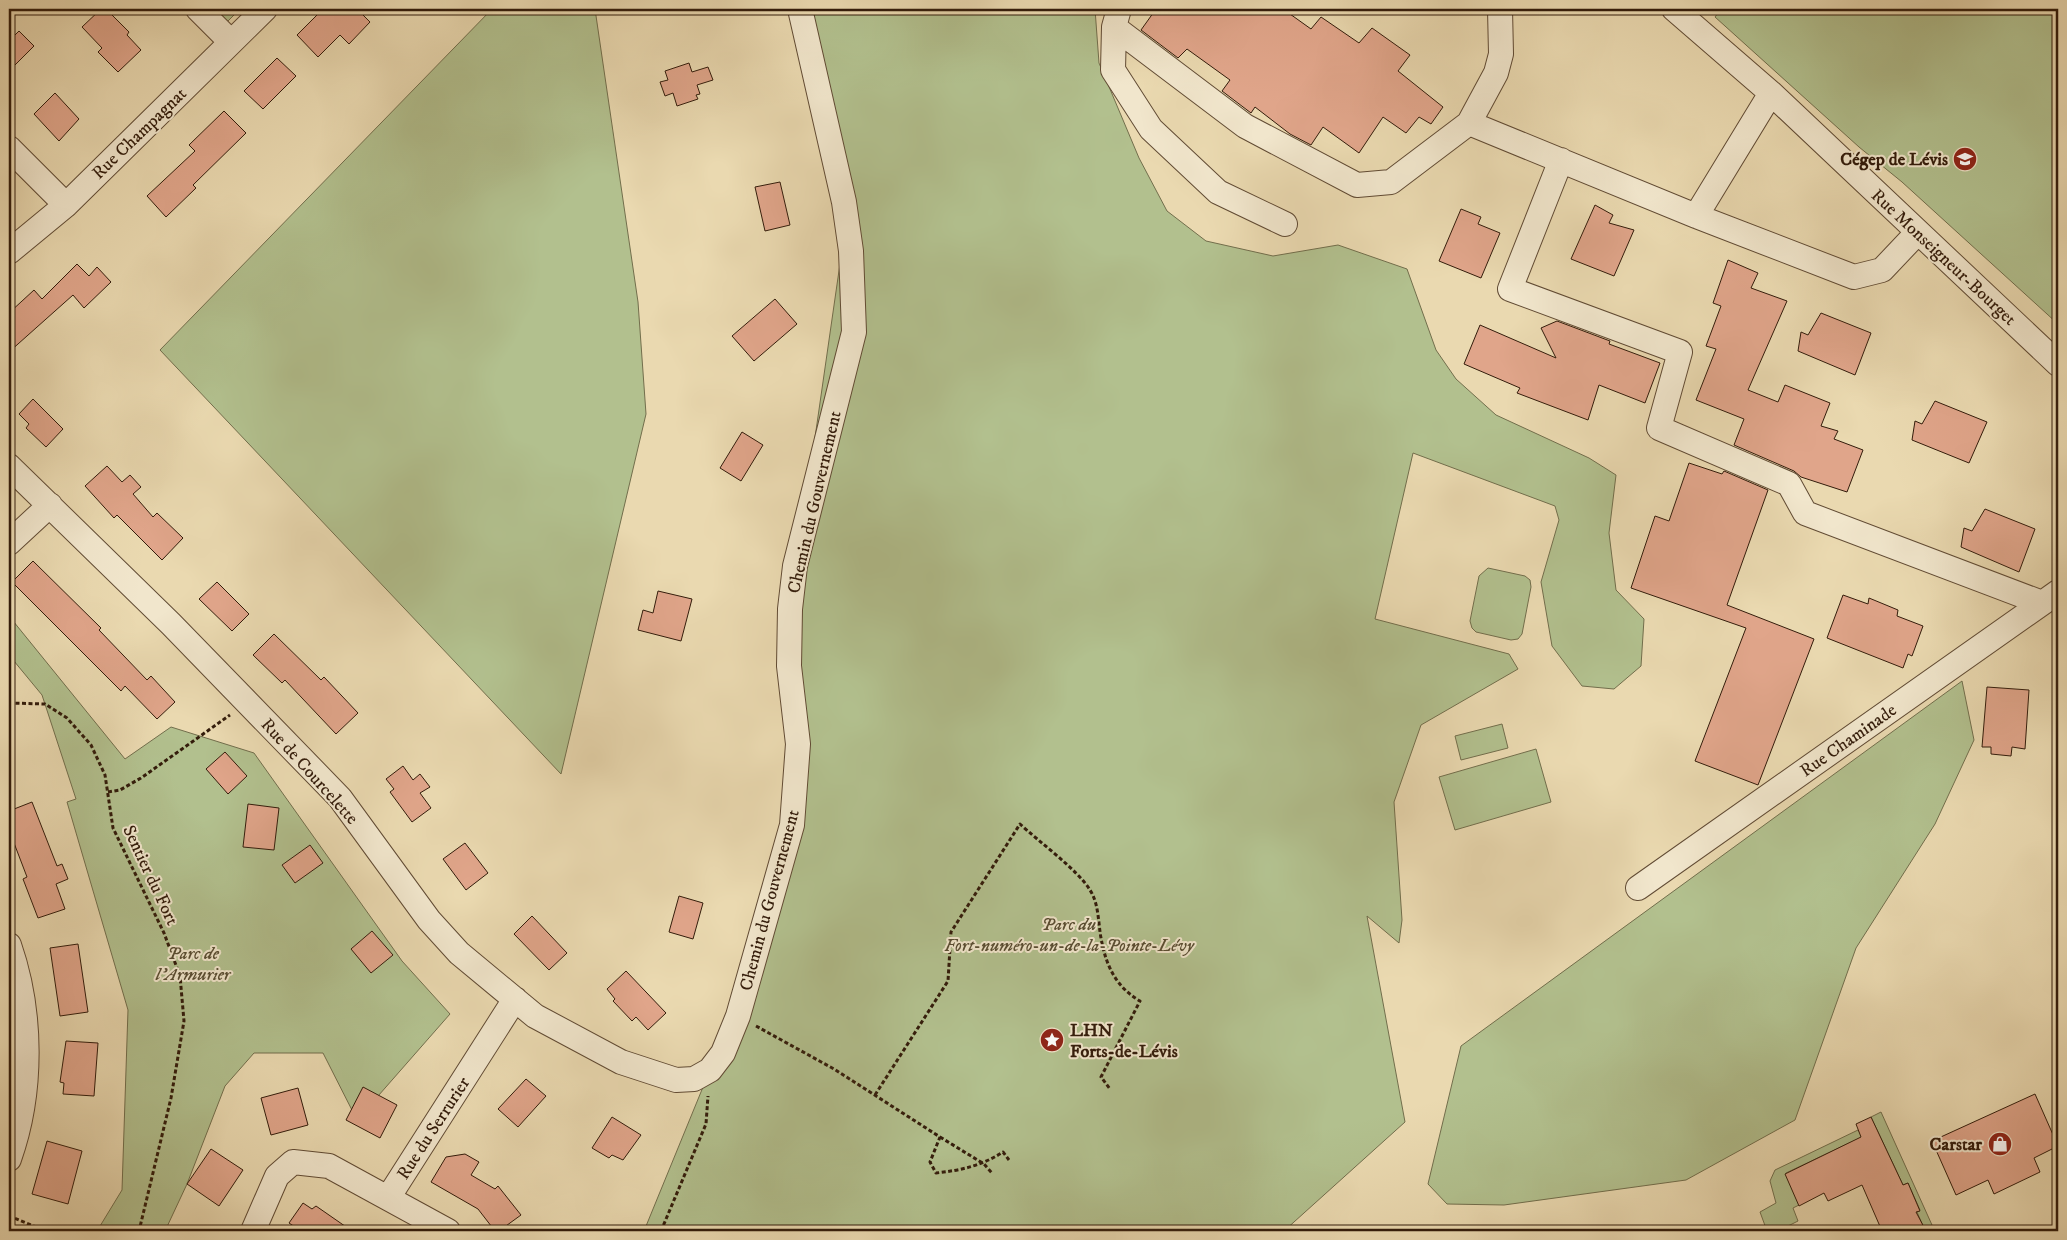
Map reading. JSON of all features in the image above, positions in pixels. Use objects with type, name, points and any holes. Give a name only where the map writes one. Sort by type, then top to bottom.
[{"type":"street","points":[[198,9],[231,42]]},
{"type":"street","name":"Rue Champagnat","points":[[9,252],[66,205],[265,9]]},
{"type":"street","name":"Chemin du Gouvernement","points":[[710,1070],[723,1053],[738,1016],[792,825],[798,744],[789,666],[790,609],[796,566],[854,332],[851,251],[844,202],[800,9]]},
{"type":"street","points":[[1116,18],[1245,126],[1357,185],[1391,182],[1469,122],[1496,73],[1501,54],[1500,9]]},
{"type":"street","name":"Rue Monseigneur-Bourget","points":[[1688,13],[2058,364]]},
{"type":"street","points":[[1116,18],[1113,70],[1151,128],[1218,192],[1284,224]]},
{"type":"street","points":[[1696,216],[1771,93]]},
{"type":"street","points":[[1469,122],[1696,216],[1854,277],[1882,270],[1918,232]]},
{"type":"street","points":[[9,148],[66,205]]},
{"type":"street","points":[[1561,160],[1510,289],[1680,352],[1659,428],[1789,484],[1805,513],[2050,597]]},
{"type":"street","name":"Rue de Courcelette","points":[[9,466],[340,798],[429,920],[459,953],[535,1016],[621,1062],[676,1080],[694,1079],[710,1070]]},
{"type":"street","points":[[9,543],[50,505]]},
{"type":"street","name":"Rue Chaminade","points":[[1638,888],[2050,597]]},
{"type":"street","points":[[9,945],[16,965],[24,1009],[25,1049],[23,1104],[9,1159]]},
{"type":"street","name":"Rue du Serrurier","points":[[448,1231],[388,1198],[515,999]]},
{"type":"street","points":[[252,1231],[277,1176],[293,1162],[329,1166],[388,1198]]},
{"type":"path","name":"Sentier du Fort","points":[[9,703],[44,704],[67,718],[91,745],[105,775],[113,828],[164,933],[180,976],[184,1021],[171,1098],[139,1231]]},
{"type":"path","points":[[108,792],[120,790],[141,778],[247,703]]},
{"type":"path","points":[[875,1095],[948,981],[951,932],[1020,824],[1080,878],[1091,891],[1098,914],[1101,940],[1115,980],[1128,994],[1140,1001],[1101,1077],[1110,1089]]},
{"type":"path","points":[[738,1016],[834,1069],[984,1164],[992,1173]]},
{"type":"path","points":[[661,1231],[706,1124],[710,1070]]},
{"type":"path","points":[[940,1137],[930,1162],[936,1172],[961,1170],[984,1164],[1003,1152],[1009,1160]]},
{"type":"path","points":[[9,1216],[46,1231]]},
{"type":"green space","points":[[201,9],[240,9],[220,29]]},
{"type":"green space","points":[[492,9],[595,9],[638,302],[646,414],[561,774],[160,350]]},
{"type":"green space","name":"Parc du Fort-numéro-un-de-la-Pointe-Lévy","points":[[796,9],[1095,9],[1099,63],[1139,158],[1167,211],[1206,241],[1273,256],[1338,245],[1407,269],[1436,350],[1456,379],[1496,415],[1589,458],[1616,475],[1609,533],[1616,590],[1644,619],[1641,666],[1614,689],[1582,686],[1552,646],[1541,582],[1559,520],[1555,506],[1413,453],[1375,619],[1509,654],[1518,669],[1421,725],[1394,802],[1402,920],[1399,943],[1367,916],[1405,1122],[1284,1231],[644,1231],[710,1070],[792,825],[789,666],[805,507],[845,229]]},
{"type":"green space","name":"Cégep de Lévis","points":[[1721,9],[2058,9],[2058,324],[1902,182],[1859,147],[1715,17]]},
{"type":"green space","points":[[1488,568],[1525,576],[1530,580],[1531,587],[1522,634],[1518,639],[1511,640],[1476,632],[1472,628],[1470,621],[1479,576]]},
{"type":"green space","name":"Parc de l'Armurier","points":[[9,616],[125,759],[171,727],[254,753],[402,961],[450,1014],[357,1120],[323,1053],[254,1053],[225,1086],[187,1184],[165,1231],[97,1231],[122,1190],[128,1010],[67,802],[76,799],[42,695],[9,655]]},
{"type":"green space","points":[[1962,681],[1974,740],[1935,824],[1856,948],[1795,1120],[1686,1180],[1504,1205],[1447,1204],[1428,1184],[1461,1046]]},
{"type":"green space","points":[[1502,724],[1508,748],[1461,760],[1455,736]]},
{"type":"green space","points":[[1536,749],[1551,802],[1455,830],[1439,777]]},
{"type":"green space","points":[[1881,1112],[1932,1225],[1924,1228],[1917,1212],[1920,1210],[1908,1183],[1903,1185],[1871,1117]]},
{"type":"green space","points":[[1858,1130],[1862,1137],[1786,1173],[1799,1205],[1793,1208],[1798,1221],[1788,1226],[1788,1231],[1767,1231],[1760,1212],[1776,1203],[1770,1181],[1775,1170]]},
{"type":"building","points":[[101,9],[106,9],[129,32],[127,35],[141,50],[118,72],[98,52],[102,48],[82,27]]},
{"type":"building","points":[[323,9],[357,9],[370,22],[349,44],[340,35],[318,57],[297,35]]},
{"type":"building","points":[[1156,9],[1283,9],[1311,29],[1321,17],[1359,43],[1372,28],[1410,55],[1398,71],[1443,107],[1431,124],[1419,117],[1406,133],[1383,117],[1359,153],[1323,127],[1311,145],[1290,134],[1255,107],[1251,113],[1222,91],[1230,80],[1187,49],[1178,58],[1141,30]]},
{"type":"building","points":[[19,31],[34,46],[9,71],[9,41]]},
{"type":"building","points":[[277,58],[296,76],[263,109],[244,91]]},
{"type":"building","points":[[689,63],[692,72],[708,67],[713,80],[697,85],[700,94],[696,95],[698,99],[677,106],[673,93],[665,96],[660,82],[668,80],[665,71]]},
{"type":"building","points":[[55,93],[79,119],[59,141],[34,114]]},
{"type":"building","points":[[224,111],[246,133],[193,185],[196,188],[166,217],[147,196],[195,151],[189,145]]},
{"type":"building","points":[[780,182],[790,225],[765,231],[755,187]]},
{"type":"building","points":[[1595,205],[1613,215],[1609,223],[1634,230],[1614,276],[1571,259]]},
{"type":"building","points":[[1461,209],[1481,217],[1478,224],[1500,233],[1481,278],[1439,261]]},
{"type":"building","points":[[1728,260],[1758,273],[1751,288],[1787,301],[1748,390],[1778,402],[1785,385],[1830,403],[1821,426],[1838,431],[1834,439],[1863,450],[1847,492],[1801,477],[1794,471],[1734,445],[1744,419],[1696,400],[1716,349],[1706,346],[1721,306],[1713,303]]},
{"type":"building","points":[[77,264],[89,276],[97,267],[111,282],[84,308],[73,295],[9,352],[9,313],[34,290],[42,299]]},
{"type":"building","points":[[775,299],[797,324],[754,361],[732,336]]},
{"type":"building","points":[[1821,313],[1871,333],[1855,375],[1798,351],[1801,332],[1808,335]]},
{"type":"building","points":[[1557,321],[1610,341],[1609,344],[1660,363],[1645,403],[1599,385],[1588,420],[1517,393],[1520,388],[1464,364],[1480,325],[1556,358],[1541,328]]},
{"type":"building","points":[[33,399],[63,429],[46,447],[26,428],[29,424],[19,414]]},
{"type":"building","points":[[1935,401],[1987,422],[1969,463],[1912,440],[1915,421],[1922,424]]},
{"type":"building","points":[[742,432],[763,445],[741,481],[720,468]]},
{"type":"building","points":[[1689,463],[1722,474],[1724,471],[1768,490],[1727,605],[1814,639],[1758,785],[1695,761],[1746,628],[1631,588],[1655,516],[1669,521]]},
{"type":"building","points":[[107,466],[122,482],[130,475],[141,487],[133,494],[153,517],[157,513],[183,538],[162,560],[117,515],[114,518],[85,486]]},
{"type":"building","points":[[1985,509],[2035,529],[2019,572],[1961,547],[1964,528],[1972,531]]},
{"type":"building","points":[[33,561],[101,628],[99,630],[147,680],[151,676],[175,702],[157,719],[125,686],[121,691],[12,582]]},
{"type":"building","points":[[217,582],[249,614],[232,631],[199,599]]},
{"type":"building","points":[[658,591],[692,599],[681,641],[638,630],[643,610],[653,613]]},
{"type":"building","points":[[1843,595],[1868,604],[1869,598],[1898,610],[1897,616],[1923,626],[1912,656],[1908,654],[1903,668],[1827,638]]},
{"type":"building","points":[[274,634],[321,680],[324,677],[358,713],[336,734],[285,680],[282,683],[253,655]]},
{"type":"building","points":[[1987,687],[2029,690],[2025,749],[2012,747],[2011,756],[1991,754],[1991,747],[1982,747]]},
{"type":"building","points":[[225,752],[247,776],[228,794],[206,769]]},
{"type":"building","points":[[403,766],[413,780],[420,774],[430,787],[420,793],[431,808],[412,822],[390,792],[394,789],[386,779]]},
{"type":"building","points":[[32,802],[57,866],[62,864],[68,879],[56,884],[65,909],[38,918],[23,879],[27,877],[14,843],[9,843],[9,811]]},
{"type":"building","points":[[248,804],[279,808],[274,850],[243,847]]},
{"type":"building","points":[[465,843],[488,873],[466,890],[443,859]]},
{"type":"building","points":[[310,845],[323,863],[295,883],[282,865]]},
{"type":"building","points":[[679,896],[703,903],[693,939],[669,932]]},
{"type":"building","points":[[532,916],[567,953],[549,970],[514,934]]},
{"type":"building","points":[[372,931],[393,955],[371,973],[351,949]]},
{"type":"building","points":[[78,944],[88,1012],[60,1016],[50,948]]},
{"type":"building","points":[[626,971],[666,1013],[648,1030],[636,1017],[632,1021],[613,1001],[615,999],[607,989]]},
{"type":"building","points":[[66,1041],[98,1043],[94,1096],[63,1094],[64,1083],[60,1082]]},
{"type":"building","points":[[526,1079],[546,1096],[518,1127],[498,1109]]},
{"type":"building","points":[[363,1087],[397,1105],[380,1138],[346,1120]]},
{"type":"building","points":[[298,1088],[308,1125],[271,1135],[261,1098]]},
{"type":"building","points":[[2035,1094],[2058,1146],[2034,1158],[2040,1172],[1994,1194],[1988,1180],[1956,1195],[1932,1141]]},
{"type":"building","points":[[612,1117],[641,1135],[623,1160],[612,1155],[609,1158],[592,1148]]},
{"type":"building","points":[[1871,1117],[1903,1185],[1908,1183],[1920,1211],[1916,1212],[1926,1231],[1882,1231],[1862,1185],[1828,1201],[1824,1193],[1799,1206],[1785,1174],[1861,1137],[1856,1124]]},
{"type":"building","points":[[47,1141],[82,1151],[68,1204],[32,1194]]},
{"type":"building","points":[[211,1149],[243,1170],[219,1206],[187,1184]]},
{"type":"building","points":[[465,1154],[479,1162],[471,1175],[495,1189],[498,1186],[521,1215],[499,1231],[495,1231],[478,1209],[431,1182],[446,1157]]},
{"type":"building","points":[[303,1203],[312,1209],[316,1206],[352,1231],[301,1231],[289,1223]]},
{"type":"place","name":"Cégep de Lévis","points":[[1965,159]]},
{"type":"place","name":"LHN Forts-de-Lévis","points":[[1052,1040]]},
{"type":"place","name":"Carstar","points":[[2000,1144]]}]
